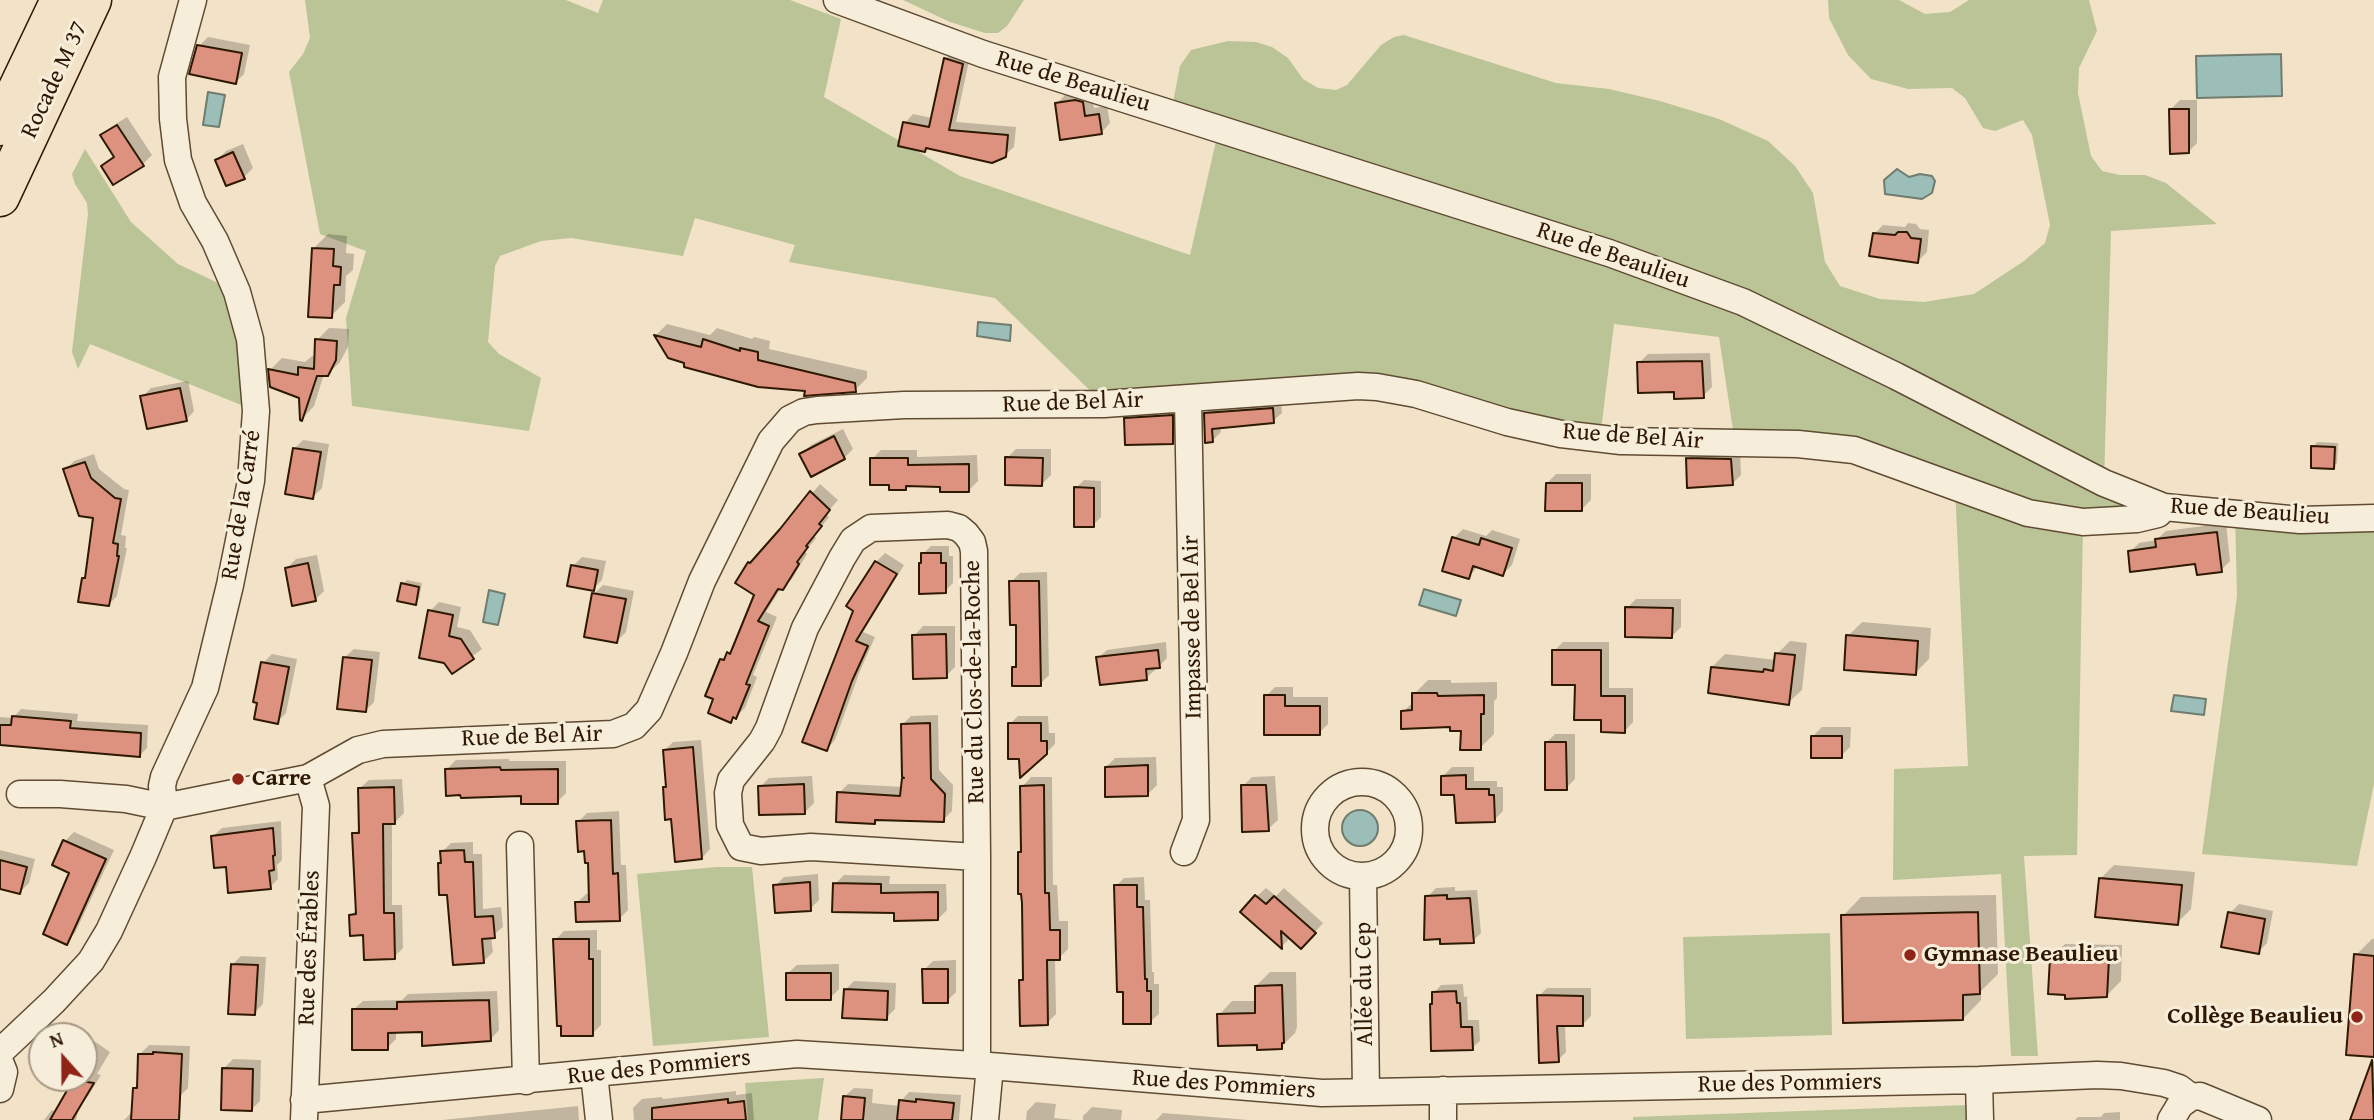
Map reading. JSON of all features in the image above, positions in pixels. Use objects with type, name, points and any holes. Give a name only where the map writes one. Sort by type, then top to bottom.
[{"type":"highway","name":"Rocade M 37","points":[[0,197],[10,139],[60,0]]},
{"type":"highway","name":"Rocade M 37","points":[[10,139],[92,0]]},
{"type":"highway","points":[[10,139],[72,84],[118,0]]},
{"type":"street","name":"Rue de la Carré","points":[[164,807],[164,777],[205,688],[230,585],[251,481],[256,411],[250,339],[237,292],[215,241],[193,203],[178,160],[172,77],[193,0]]},
{"type":"street","name":"Rue de Beaulieu","points":[[837,0],[983,54],[1609,253],[1743,302],[1896,376],[2104,483],[2164,507],[2301,520],[2374,518]]},
{"type":"street","name":"Rue de Bel Air","points":[[164,807],[308,778],[358,750],[383,744],[613,734],[634,726],[649,710],[702,581],[771,441],[790,419],[804,412],[904,405],[1044,406],[1188,400],[1262,392],[1377,387],[1416,394],[1507,422],[1561,434],[1621,441],[1798,444],[1854,450],[2028,513],[2083,522],[2137,519],[2158,514],[2164,507]]},
{"type":"street","name":"Impasse de Bel Air","points":[[1184,852],[1196,820],[1188,400]]},
{"type":"street","name":"Rue du Clos-de-la-Roche","points":[[976,857],[811,848],[750,850],[741,847],[730,825],[728,793],[731,780],[769,728],[806,628],[836,570],[853,540],[872,528],[948,525],[959,528],[971,542],[974,551],[976,857],[985,1120]]},
{"type":"street","name":"Rue des Érables","points":[[304,1110],[316,806],[308,778]]},
{"type":"street","points":[[0,1052],[54,1001],[91,961],[109,931],[164,807],[126,799],[20,794]]},
{"type":"street","points":[[520,845],[526,1081]]},
{"type":"street","name":"Allée du Cep","points":[[1363,877],[1366,1092]]},
{"type":"street","name":"Rue des Pommiers","points":[[304,1110],[526,1081],[797,1054],[1322,1093],[1979,1080],[2097,1075],[2146,1079],[2179,1088],[2178,1111]]},
{"type":"street","points":[[0,1062],[4,1072],[0,1089]]},
{"type":"street","points":[[594,1074],[599,1120]]},
{"type":"street","points":[[1979,1080],[1980,1120]]},
{"type":"street","points":[[1443,1090],[1443,1120]]},
{"type":"street","name":"Rue des Pommiers","points":[[2178,1111],[2200,1096],[2258,1120]]},
{"type":"green space","points":[[305,0],[566,0],[598,13],[603,0],[790,0],[841,19],[824,97],[960,176],[1190,255],[1219,128],[1171,113],[1180,66],[1191,50],[1228,41],[1256,42],[1272,47],[1288,58],[1303,79],[1318,88],[1336,90],[1347,85],[1381,45],[1394,37],[1404,35],[1556,83],[1609,89],[1660,101],[1719,119],[1768,141],[1795,166],[1813,193],[1825,262],[1840,286],[1880,299],[1924,302],[1974,294],[2024,261],[2045,243],[2050,225],[2032,135],[2023,120],[1995,131],[1983,128],[1965,98],[1952,88],[1908,89],[1871,79],[1848,55],[1829,18],[1828,0],[1899,0],[1925,14],[1950,12],[1969,0],[2089,0],[2097,31],[2079,68],[2078,93],[2091,156],[2102,171],[2120,175],[2145,175],[2166,183],[2217,224],[2111,231],[2104,483],[2164,507],[2083,523],[2077,855],[2024,856],[2038,1056],[2011,1056],[2001,874],[1893,880],[1894,769],[1968,766],[1955,487],[1854,450],[1735,443],[1719,337],[1614,324],[1600,439],[1416,394],[1104,404],[995,298],[789,262],[795,245],[695,218],[683,256],[571,238],[541,241],[500,256],[495,266],[488,342],[499,354],[541,378],[529,431],[352,406],[346,318],[366,251],[320,234],[289,72],[303,54],[310,38]]},
{"type":"green space","points":[[903,0],[1024,0],[1007,26],[998,33],[985,33],[950,22]]},
{"type":"green space","points":[[85,149],[131,222],[178,264],[237,292],[256,411],[90,344],[78,369],[72,352],[88,214],[87,203],[72,174]]},
{"type":"green space","points":[[2235,515],[2374,518],[2374,784],[2357,866],[2202,854],[2237,596]]},
{"type":"green space","points":[[717,867],[752,867],[769,1037],[653,1046],[637,874]]},
{"type":"green space","points":[[1830,933],[1832,1035],[1686,1039],[1683,937]]},
{"type":"green space","points":[[824,1078],[818,1120],[748,1120],[745,1083]]},
{"type":"green space","points":[[1968,1105],[1969,1120],[1633,1120],[1633,1117]]},
{"type":"water","points":[[2281,54],[2282,96],[2197,98],[2196,56]]},
{"type":"water","points":[[208,92],[225,95],[219,127],[203,125]]},
{"type":"water","points":[[1897,169],[1909,177],[1920,174],[1932,176],[1935,181],[1932,193],[1922,199],[1885,194],[1884,180]]},
{"type":"water","points":[[978,322],[1011,325],[1010,341],[977,336]]},
{"type":"water","points":[[1424,589],[1461,600],[1456,616],[1419,605]]},
{"type":"water","points":[[489,590],[505,594],[498,625],[483,622]]},
{"type":"water","points":[[2174,695],[2206,699],[2204,715],[2171,711]]},
{"type":"water","points":[[1360,810],[1373,815],[1378,828],[1373,841],[1360,846],[1347,841],[1342,828],[1347,815]]},
{"type":"building","points":[[197,45],[242,53],[236,84],[189,74]]},
{"type":"building","points":[[944,58],[963,64],[949,130],[1008,135],[1006,157],[992,163],[926,148],[925,152],[898,146],[903,122],[929,127]]},
{"type":"building","points":[[1075,100],[1083,102],[1085,116],[1099,114],[1102,134],[1060,140],[1055,103]]},
{"type":"building","points":[[2169,109],[2189,109],[2189,153],[2170,154]]},
{"type":"building","points":[[117,125],[144,166],[113,185],[101,166],[114,157],[100,135]]},
{"type":"building","points":[[233,152],[245,179],[226,186],[215,160]]},
{"type":"building","points":[[1898,232],[1907,232],[1911,238],[1921,239],[1918,263],[1869,256],[1873,233],[1895,235]]},
{"type":"building","points":[[312,248],[334,249],[333,266],[341,267],[340,285],[334,285],[332,318],[308,317]]},
{"type":"building","points":[[654,335],[701,347],[703,339],[740,351],[740,348],[758,352],[758,360],[855,383],[856,392],[804,396],[805,391],[758,387],[684,367],[684,363],[668,358]]},
{"type":"building","points":[[315,339],[337,341],[336,360],[328,376],[317,376],[302,421],[299,398],[270,387],[268,369],[298,375],[298,367],[314,369]]},
{"type":"building","points":[[1702,361],[1704,398],[1674,399],[1674,392],[1638,393],[1637,362]]},
{"type":"building","points":[[180,388],[187,421],[147,429],[140,396]]},
{"type":"building","points":[[1273,408],[1274,423],[1212,429],[1213,442],[1205,443],[1204,413]]},
{"type":"building","points":[[1173,415],[1173,444],[1125,445],[1124,418]]},
{"type":"building","points":[[834,436],[845,459],[811,477],[799,454]]},
{"type":"building","points":[[2311,446],[2335,447],[2334,469],[2311,468]]},
{"type":"building","points":[[293,448],[321,452],[313,499],[285,494]]},
{"type":"building","points":[[1005,457],[1043,458],[1042,486],[1005,485]]},
{"type":"building","points":[[870,458],[908,458],[908,465],[969,464],[969,492],[940,492],[940,487],[906,486],[906,490],[889,490],[889,485],[870,485]]},
{"type":"building","points":[[1686,458],[1731,459],[1733,485],[1687,488]]},
{"type":"building","points":[[85,462],[91,478],[115,498],[121,499],[113,543],[118,544],[119,556],[109,606],[78,602],[82,578],[85,578],[93,518],[79,516],[63,469]]},
{"type":"building","points":[[1546,483],[1582,483],[1582,511],[1545,511]]},
{"type":"building","points":[[1074,487],[1094,488],[1094,527],[1074,527]]},
{"type":"building","points":[[810,491],[830,510],[819,524],[822,526],[806,546],[808,547],[783,590],[778,589],[758,621],[769,626],[746,684],[750,685],[736,719],[733,717],[731,723],[708,713],[713,699],[705,696],[720,659],[724,660],[727,652],[730,654],[754,595],[735,583],[748,562],[750,563],[780,529]]},
{"type":"building","points":[[2217,532],[2222,572],[2197,575],[2195,564],[2130,572],[2128,551],[2156,547],[2155,539]]},
{"type":"building","points":[[1452,537],[1479,545],[1481,538],[1512,548],[1503,576],[1473,566],[1469,579],[1442,571]]},
{"type":"building","points":[[921,553],[941,553],[941,563],[946,563],[946,593],[919,594]]},
{"type":"building","points":[[875,561],[897,574],[856,641],[868,646],[852,681],[827,751],[802,742],[853,611],[846,606]]},
{"type":"building","points":[[308,563],[316,601],[292,606],[285,568]]},
{"type":"building","points":[[571,565],[598,570],[594,591],[567,586]]},
{"type":"building","points":[[1009,581],[1039,581],[1041,686],[1012,686],[1012,667],[1016,667],[1016,625],[1010,625]]},
{"type":"building","points":[[401,583],[419,587],[416,605],[397,601]]},
{"type":"building","points":[[592,593],[626,599],[617,643],[584,637]]},
{"type":"building","points":[[1625,607],[1673,608],[1672,638],[1625,637]]},
{"type":"building","points":[[428,610],[453,615],[449,636],[461,639],[474,659],[452,674],[444,663],[419,658]]},
{"type":"building","points":[[946,634],[947,678],[913,679],[912,635]]},
{"type":"building","points":[[1846,635],[1918,641],[1916,675],[1844,670]]},
{"type":"building","points":[[1158,650],[1160,668],[1146,669],[1147,680],[1100,685],[1096,657]]},
{"type":"building","points":[[1552,650],[1601,650],[1601,696],[1625,696],[1625,733],[1601,732],[1601,720],[1574,720],[1575,685],[1552,685]]},
{"type":"building","points":[[1775,653],[1795,655],[1789,705],[1708,693],[1711,667],[1773,671]]},
{"type":"building","points":[[343,657],[372,660],[366,712],[337,709]]},
{"type":"building","points":[[261,662],[289,667],[278,724],[254,719],[257,703],[253,702]]},
{"type":"building","points":[[1412,693],[1437,693],[1438,696],[1484,695],[1481,750],[1460,750],[1461,731],[1450,731],[1450,727],[1401,729],[1401,711],[1412,710]]},
{"type":"building","points":[[1264,695],[1285,695],[1285,706],[1320,706],[1320,735],[1264,735]]},
{"type":"building","points":[[12,716],[71,721],[70,728],[141,733],[140,757],[0,745],[0,725],[11,725]]},
{"type":"building","points":[[930,723],[931,779],[945,794],[944,822],[836,822],[837,792],[900,796],[904,778],[901,724]]},
{"type":"building","points":[[1008,723],[1041,723],[1041,741],[1047,741],[1047,754],[1020,778],[1019,759],[1008,759]]},
{"type":"building","points":[[1811,736],[1842,736],[1842,758],[1811,758]]},
{"type":"building","points":[[1545,742],[1566,742],[1567,790],[1545,790]]},
{"type":"building","points":[[693,747],[702,859],[675,862],[671,819],[665,820],[663,750]]},
{"type":"building","points":[[1148,765],[1148,796],[1105,797],[1105,767]]},
{"type":"building","points":[[500,767],[501,770],[558,769],[558,804],[521,804],[521,796],[446,796],[445,769]]},
{"type":"building","points":[[1466,775],[1466,789],[1489,789],[1489,795],[1494,795],[1495,822],[1456,823],[1454,795],[1441,795],[1441,776]]},
{"type":"building","points":[[804,784],[805,814],[759,815],[758,786]]},
{"type":"building","points":[[1044,785],[1045,893],[1049,893],[1050,930],[1060,930],[1060,960],[1047,960],[1048,1025],[1020,1026],[1019,980],[1023,980],[1022,903],[1021,894],[1018,894],[1018,852],[1021,852],[1020,786]]},
{"type":"building","points":[[1241,785],[1266,785],[1269,831],[1242,832]]},
{"type":"building","points":[[394,787],[395,824],[383,824],[384,913],[394,913],[395,959],[364,960],[363,935],[350,936],[349,915],[356,914],[352,833],[359,833],[358,788]]},
{"type":"building","points":[[611,820],[613,874],[618,873],[620,921],[576,922],[575,902],[589,902],[588,863],[585,863],[584,851],[578,852],[576,821]]},
{"type":"building","points":[[273,828],[275,855],[274,870],[269,871],[271,889],[228,893],[226,867],[214,868],[211,836]]},
{"type":"building","points":[[63,840],[106,859],[67,945],[43,934],[69,873],[52,865]]},
{"type":"building","points":[[464,850],[465,862],[473,862],[475,917],[493,916],[495,938],[482,939],[484,963],[453,965],[447,895],[439,895],[438,863],[441,863],[440,851]]},
{"type":"building","points":[[0,860],[27,867],[20,894],[0,889]]},
{"type":"building","points":[[2099,878],[2182,885],[2178,925],[2095,917]]},
{"type":"building","points":[[810,882],[811,911],[775,913],[773,885]]},
{"type":"building","points":[[833,883],[881,884],[881,893],[938,892],[938,920],[894,921],[894,913],[832,912]]},
{"type":"building","points":[[1114,885],[1137,885],[1137,907],[1143,907],[1145,979],[1147,991],[1151,991],[1151,1024],[1123,1024],[1123,992],[1117,992]]},
{"type":"building","points":[[1255,895],[1266,904],[1274,896],[1316,933],[1301,949],[1281,931],[1282,949],[1240,912]]},
{"type":"building","points":[[1447,895],[1447,899],[1470,898],[1474,943],[1440,944],[1440,939],[1424,940],[1425,896]]},
{"type":"building","name":"Gymnase Beaulieu","points":[[1978,912],[1980,994],[1963,995],[1963,1020],[1843,1023],[1841,915]]},
{"type":"building","points":[[2228,912],[2265,919],[2259,954],[2221,947]]},
{"type":"building","points":[[553,939],[589,939],[589,959],[593,959],[593,1036],[561,1036],[561,1026],[557,1026]]},
{"type":"building","points":[[2354,954],[2374,956],[2374,1057],[2346,1055]]},
{"type":"building","points":[[2050,957],[2109,959],[2107,997],[2065,999],[2065,995],[2048,994]]},
{"type":"building","points":[[231,964],[258,965],[255,1015],[228,1014]]},
{"type":"building","points":[[922,969],[948,969],[948,1003],[923,1003]]},
{"type":"building","points":[[786,973],[831,973],[831,1000],[786,1000]]},
{"type":"building","points":[[1282,985],[1282,1049],[1257,1050],[1257,1045],[1218,1046],[1217,1014],[1255,1013],[1255,986]]},
{"type":"building","points":[[844,989],[888,991],[887,1020],[842,1018]]},
{"type":"building","points":[[1456,991],[1457,1003],[1460,1003],[1461,1027],[1472,1027],[1473,1050],[1431,1051],[1432,992]]},
{"type":"building","points":[[1537,995],[1583,996],[1583,1026],[1557,1026],[1559,1062],[1539,1063]]},
{"type":"building","points":[[489,1000],[491,1041],[422,1046],[422,1032],[388,1033],[388,1050],[352,1050],[352,1009],[397,1009],[397,1002]]},
{"type":"building","points":[[138,1054],[182,1054],[179,1120],[131,1120],[133,1088],[137,1088]]},
{"type":"building","points":[[2372,1060],[2374,1120],[2350,1120]]},
{"type":"building","points":[[222,1068],[253,1069],[252,1111],[221,1110]]},
{"type":"building","points":[[66,1092],[89,1092],[72,1120],[50,1120]]},
{"type":"building","points":[[843,1096],[865,1098],[863,1120],[841,1120]]},
{"type":"building","points":[[728,1099],[728,1103],[744,1101],[746,1120],[652,1120],[652,1108]]},
{"type":"building","points":[[916,1099],[954,1103],[952,1120],[897,1120],[899,1100],[916,1102]]},
{"type":"place","name":"Carre","points":[[238,779]]},
{"type":"place","name":"Gymnase Beaulieu","points":[[1910,955]]},
{"type":"place","name":"Collège Beaulieu","points":[[2357,1017]]}]
